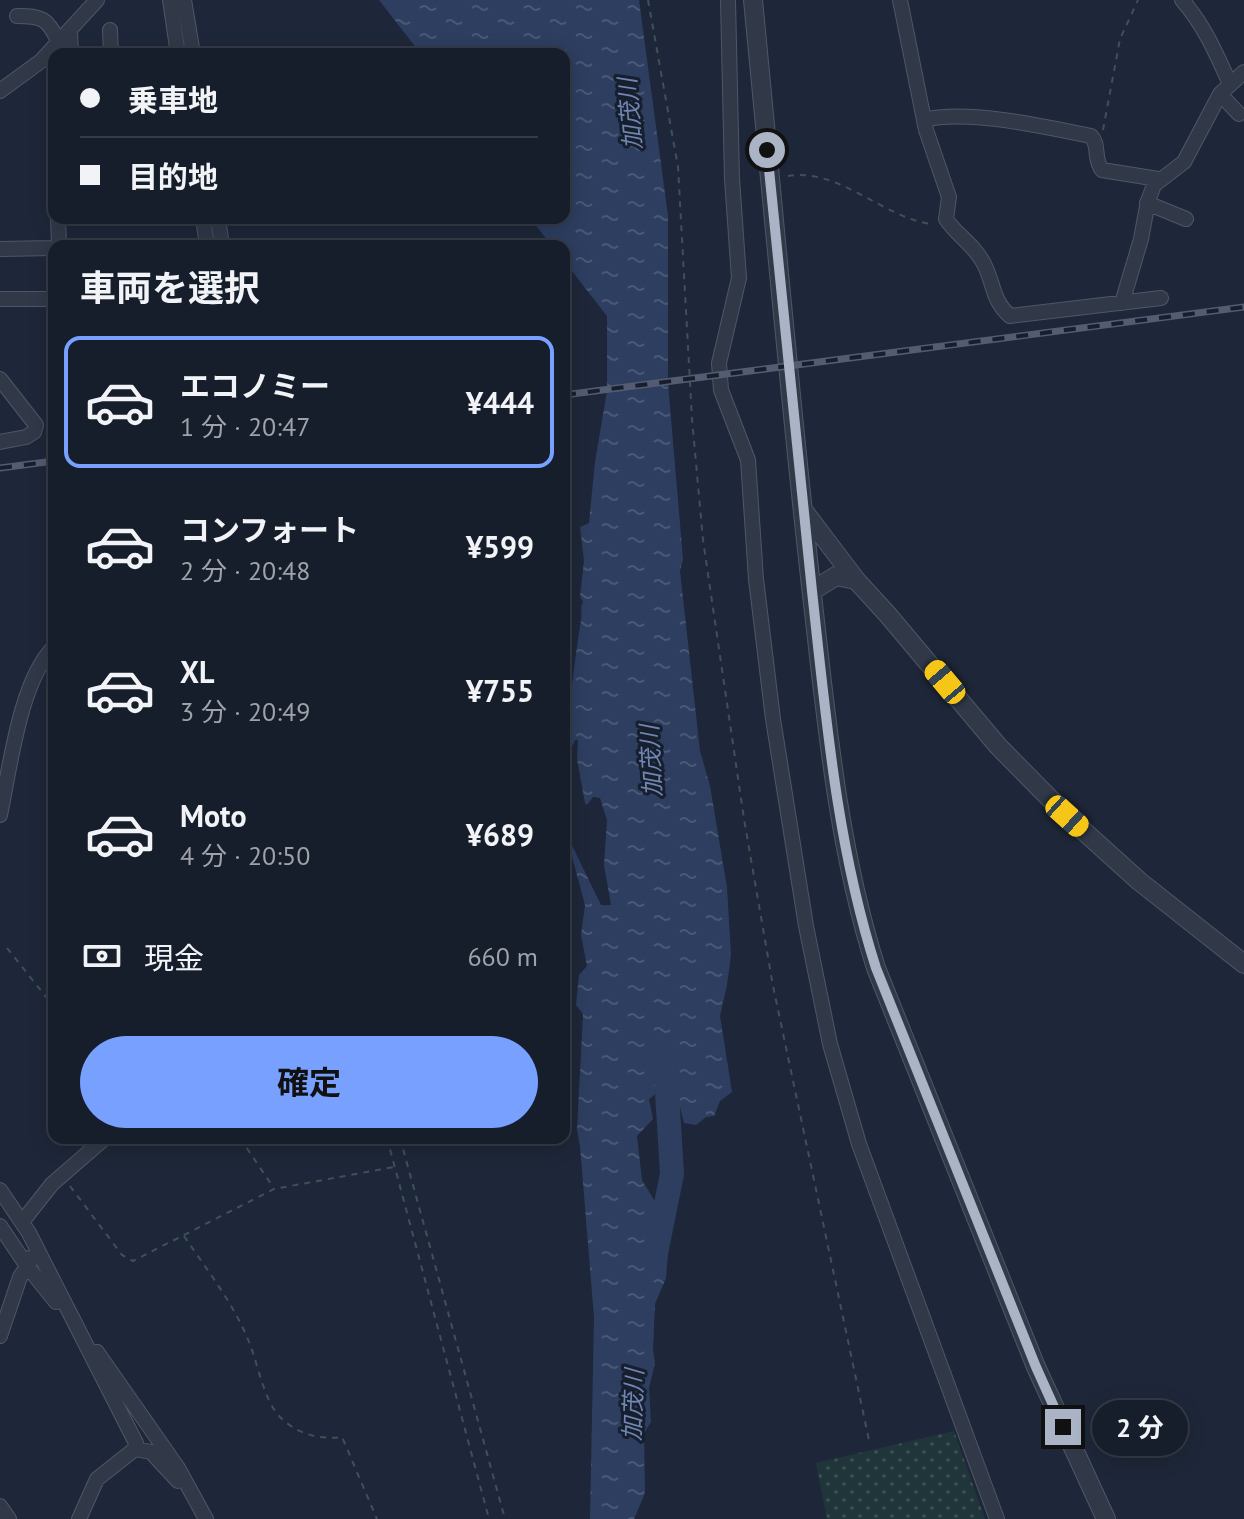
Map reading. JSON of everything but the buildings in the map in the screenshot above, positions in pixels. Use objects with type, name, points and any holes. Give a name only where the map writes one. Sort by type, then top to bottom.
[{"type":"street","points":[[20,0],[20,16],[35,15],[46,21],[59,43]]},
{"type":"street","points":[[54,48],[97,0]]},
{"type":"street","points":[[170,0],[177,48]]},
{"type":"street","points":[[184,0],[192,48]]},
{"type":"street","points":[[728,0],[732,179],[739,278],[719,363],[721,390],[748,460],[759,610],[806,926],[830,1044],[852,1120],[997,1519]]},
{"type":"street","points":[[753,0],[812,591],[846,857],[859,915],[872,955],[1036,1367],[1106,1519]]},
{"type":"street","points":[[900,0],[924,120],[949,197],[947,221],[980,257],[1001,308],[1010,316],[1161,298]]},
{"type":"street","points":[[1182,0],[1197,17],[1208,37],[1225,89],[1239,114]]},
{"type":"street","points":[[110,30],[111,48]]},
{"type":"street","points":[[70,31],[71,48]]},
{"type":"street","points":[[0,91],[48,54]]},
{"type":"street","points":[[1122,303],[1141,239],[1147,203],[1158,179],[1184,162],[1225,89],[1244,72]]},
{"type":"street","points":[[924,120],[962,118],[1034,123],[1094,138],[1096,162],[1102,170],[1158,179]]},
{"type":"street","points":[[1147,203],[1186,219]]},
{"type":"street","points":[[0,249],[48,247]]},
{"type":"street","points":[[0,299],[48,299]]},
{"type":"street","points":[[0,379],[36,425],[34,432],[26,437],[0,442]]},
{"type":"street","points":[[803,510],[856,580],[998,746],[1067,816],[1139,881],[1244,964]]},
{"type":"street","points":[[812,591],[836,576],[856,580]]},
{"type":"street","points":[[0,815],[25,702],[48,654]]},
{"type":"street","points":[[22,1222],[63,1175],[98,1144]]},
{"type":"street","points":[[0,1190],[22,1222],[79,1330],[134,1436],[135,1449]]},
{"type":"street","points":[[0,1200],[22,1222],[30,1259],[20,1277],[0,1336]]},
{"type":"street","points":[[0,1226],[144,1418],[206,1519]]},
{"type":"street","points":[[82,1518],[97,1479],[135,1449],[151,1452],[191,1491]]},
{"type":"street","points":[[0,1506],[9,1519]]},
{"type":"path","points":[[648,0],[678,167],[692,419],[703,540],[744,819],[773,986],[870,1445]]},
{"type":"path","points":[[1094,138],[1103,133],[1120,39],[1138,0]]},
{"type":"path","points":[[770,180],[796,175],[812,177],[856,192],[925,224],[942,226],[947,221]]},
{"type":"path","points":[[7,948],[48,999]]},
{"type":"path","points":[[244,1144],[274,1189]]},
{"type":"path","points":[[388,1144],[489,1519]]},
{"type":"path","points":[[402,1144],[505,1519]]},
{"type":"path","points":[[63,1175],[128,1261],[133,1261],[274,1189],[394,1167]]},
{"type":"path","points":[[184,1235],[212,1276],[249,1341],[276,1413],[286,1423],[310,1436],[319,1439],[342,1437],[377,1519]]},
{"type":"green space","points":[[954,1431],[985,1519],[827,1519],[816,1463]]},
{"type":"water","points":[[379,0],[639,0],[668,216],[668,383],[683,559],[680,571],[700,751],[710,786],[727,887],[731,955],[720,1016],[732,1092],[720,1101],[714,1116],[706,1117],[696,1125],[684,1123],[680,1107],[674,1109],[673,1095],[659,1091],[649,1099],[653,1119],[637,1136],[642,1180],[654,1200],[668,1252],[666,1278],[655,1304],[655,1363],[649,1388],[651,1422],[644,1433],[645,1493],[634,1519],[590,1519],[594,1317],[577,1130],[583,1014],[576,1005],[579,975],[587,966],[581,935],[585,905],[570,841],[601,905],[611,905],[604,865],[607,820],[600,798],[593,797],[587,805],[585,803],[577,759],[578,740],[575,740],[570,751],[570,711],[583,602],[580,596],[584,561],[580,527],[589,523],[607,391],[607,316],[570,269],[570,240],[547,240],[535,224],[570,224],[570,48],[416,48]]},
{"type":"waterway","name":"加茂川","points":[[655,1258],[672,1174],[665,1060]]},
{"type":"railway","points":[[570,394],[1244,307]]},
{"type":"railway","points":[[0,468],[48,462]]},
{"type":"route","points":[[767,150],[825,703],[846,857],[859,915],[876,968],[1063,1427]]}]
